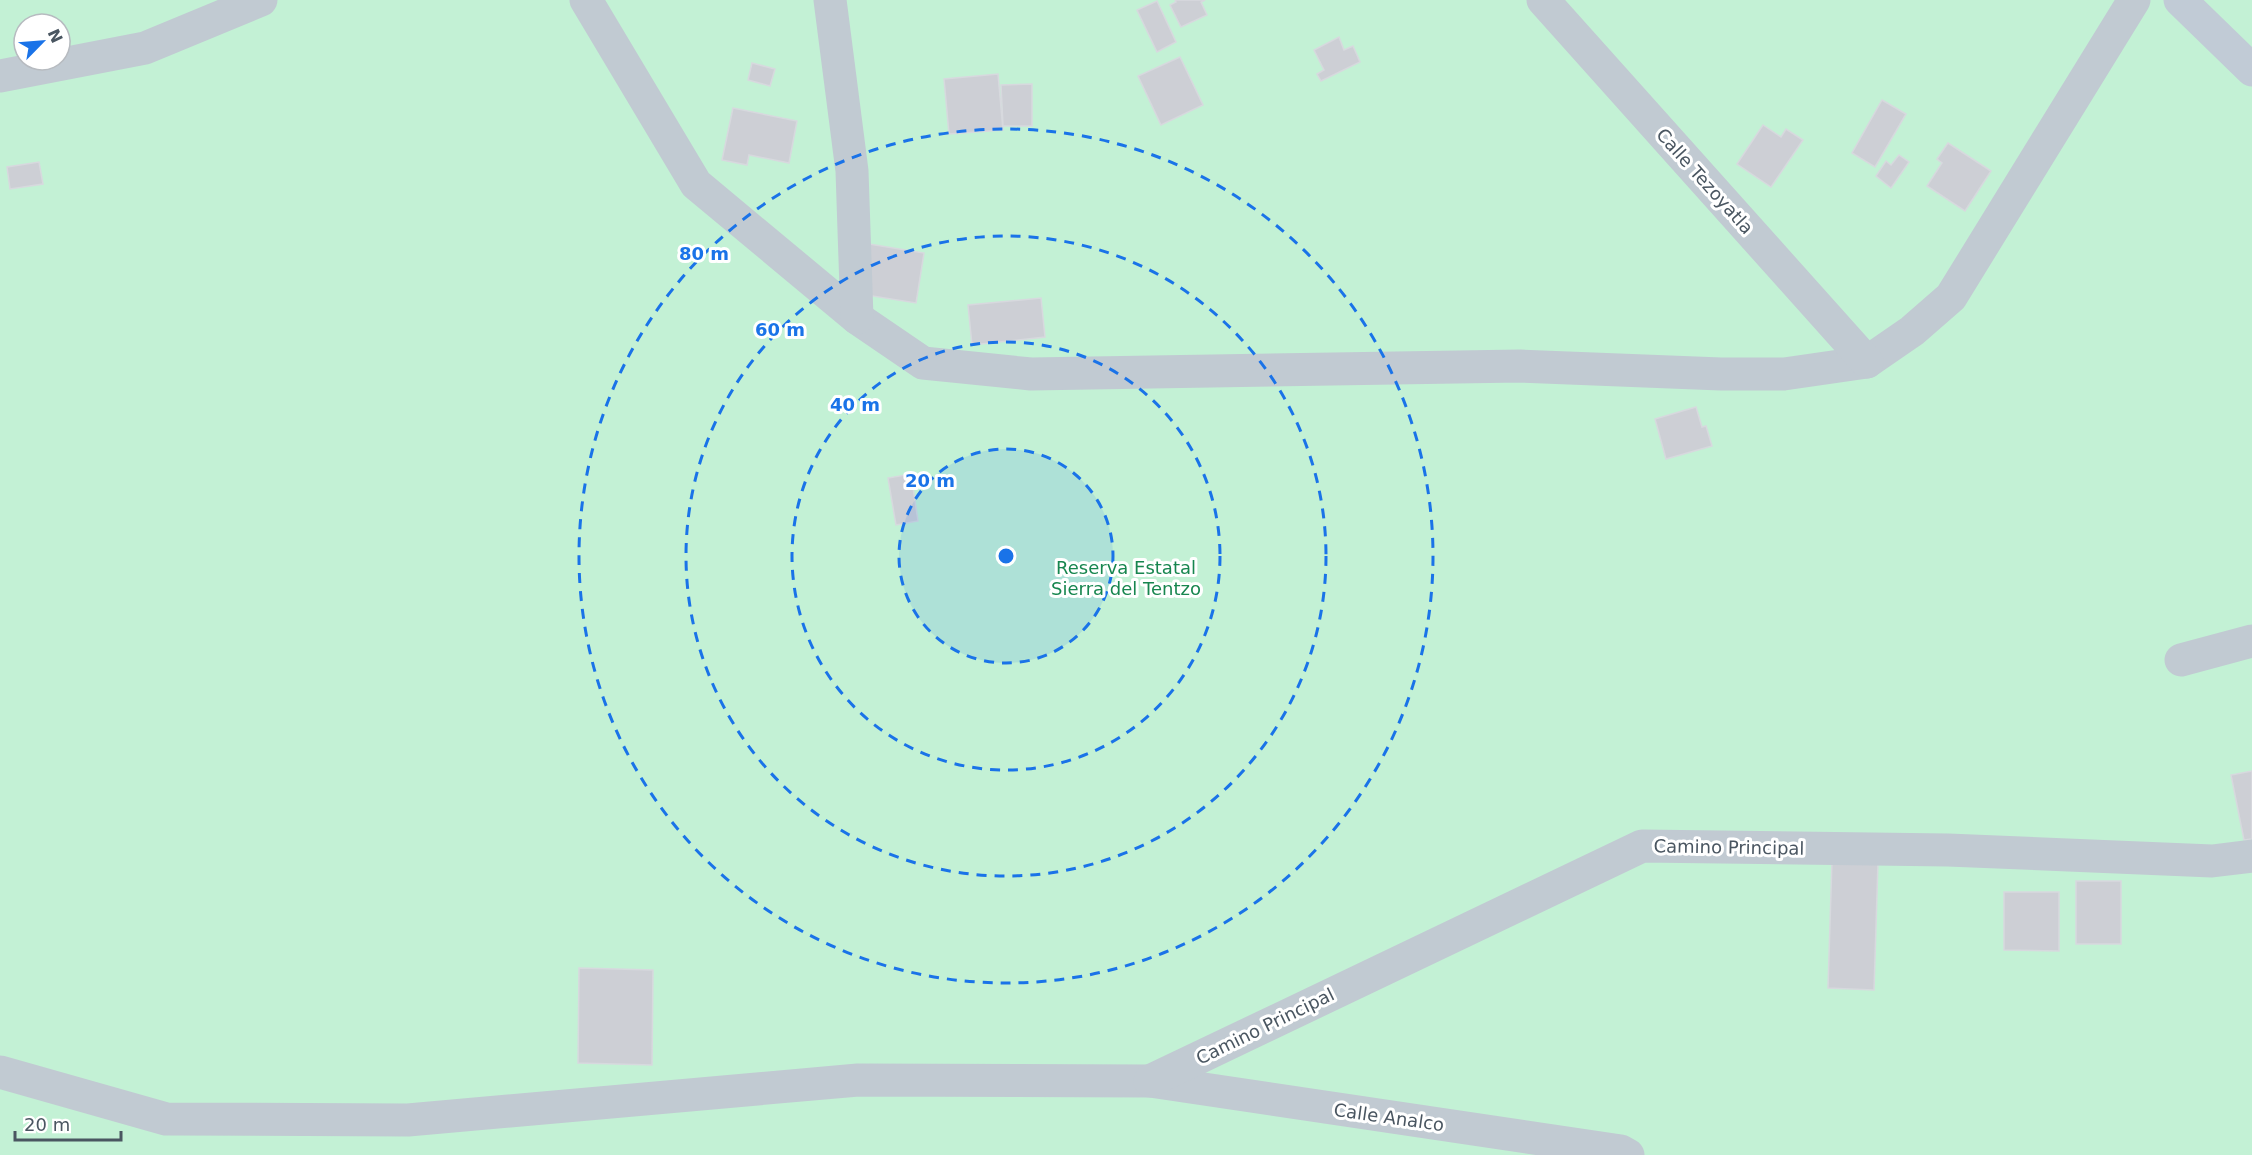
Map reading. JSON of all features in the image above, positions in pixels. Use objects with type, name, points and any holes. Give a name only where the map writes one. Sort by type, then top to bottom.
[{"type":"street","points":[[0,76],[145,48],[261,0]]},
{"type":"street","points":[[586,0],[696,184],[857,318],[923,363],[1030,374],[1520,366],[1721,374],[1784,374],[1867,362],[1912,331],[1950,297],[2134,0]]},
{"type":"street","points":[[830,0],[852,171],[857,318]]},
{"type":"street","name":"Calle Tezoyatla","points":[[1544,0],[1867,362]]},
{"type":"street","points":[[2180,0],[2252,70]]},
{"type":"street","points":[[2181,660],[2252,641]]},
{"type":"street","name":"Camino Principal","points":[[1150,1081],[1642,846],[1948,850],[2212,861],[2252,856]]},
{"type":"street","name":"Calle Analco","points":[[0,1072],[166,1119],[408,1120],[858,1080],[1150,1081],[1621,1151],[1628,1155]]},
{"type":"green space","name":"Reserva Estatal Sierra del Tentzo","points":[[0,0],[2252,0],[2252,1155],[0,1155]]},
{"type":"building","points":[[1175,0],[1205,0],[1201,2],[1207,15],[1181,27],[1170,5],[1176,2]]},
{"type":"building","points":[[1157,1],[1176,42],[1157,52],[1137,10]]},
{"type":"building","points":[[1339,37],[1344,50],[1353,46],[1360,62],[1321,81],[1317,74],[1324,70],[1314,50]]},
{"type":"building","points":[[1180,57],[1203,105],[1161,125],[1138,76]]},
{"type":"building","points":[[752,63],[775,69],[770,86],[748,80]]},
{"type":"building","points":[[998,74],[1003,130],[949,134],[944,79]]},
{"type":"building","points":[[1032,84],[1032,126],[1003,126],[1001,85]]},
{"type":"building","points":[[1882,100],[1906,114],[1875,167],[1852,153]]},
{"type":"building","points":[[733,108],[797,121],[789,163],[749,155],[747,165],[722,160]]},
{"type":"building","points":[[1763,125],[1781,137],[1786,129],[1803,140],[1771,187],[1737,164]]},
{"type":"building","points":[[1948,143],[1991,171],[1965,211],[1927,186],[1942,163],[1937,159]]},
{"type":"building","points":[[1899,155],[1909,162],[1891,188],[1876,176],[1886,161],[1891,165]]},
{"type":"building","points":[[39,162],[43,184],[10,189],[7,167]]},
{"type":"building","points":[[869,244],[924,253],[916,303],[860,294]]},
{"type":"building","points":[[1041,298],[1045,337],[972,345],[968,305]]},
{"type":"building","points":[[1696,407],[1702,427],[1706,426],[1712,446],[1666,459],[1655,419]]},
{"type":"building","points":[[911,474],[918,521],[896,525],[888,478]]},
{"type":"building","points":[[2252,771],[2252,839],[2244,840],[2231,775]]},
{"type":"building","points":[[1832,860],[1878,862],[1874,990],[1828,988]]},
{"type":"building","points":[[2076,881],[2121,881],[2121,944],[2076,944]]},
{"type":"building","points":[[2004,892],[2059,892],[2059,951],[2004,950]]},
{"type":"building","points":[[579,968],[653,970],[652,1065],[578,1063]]}]
